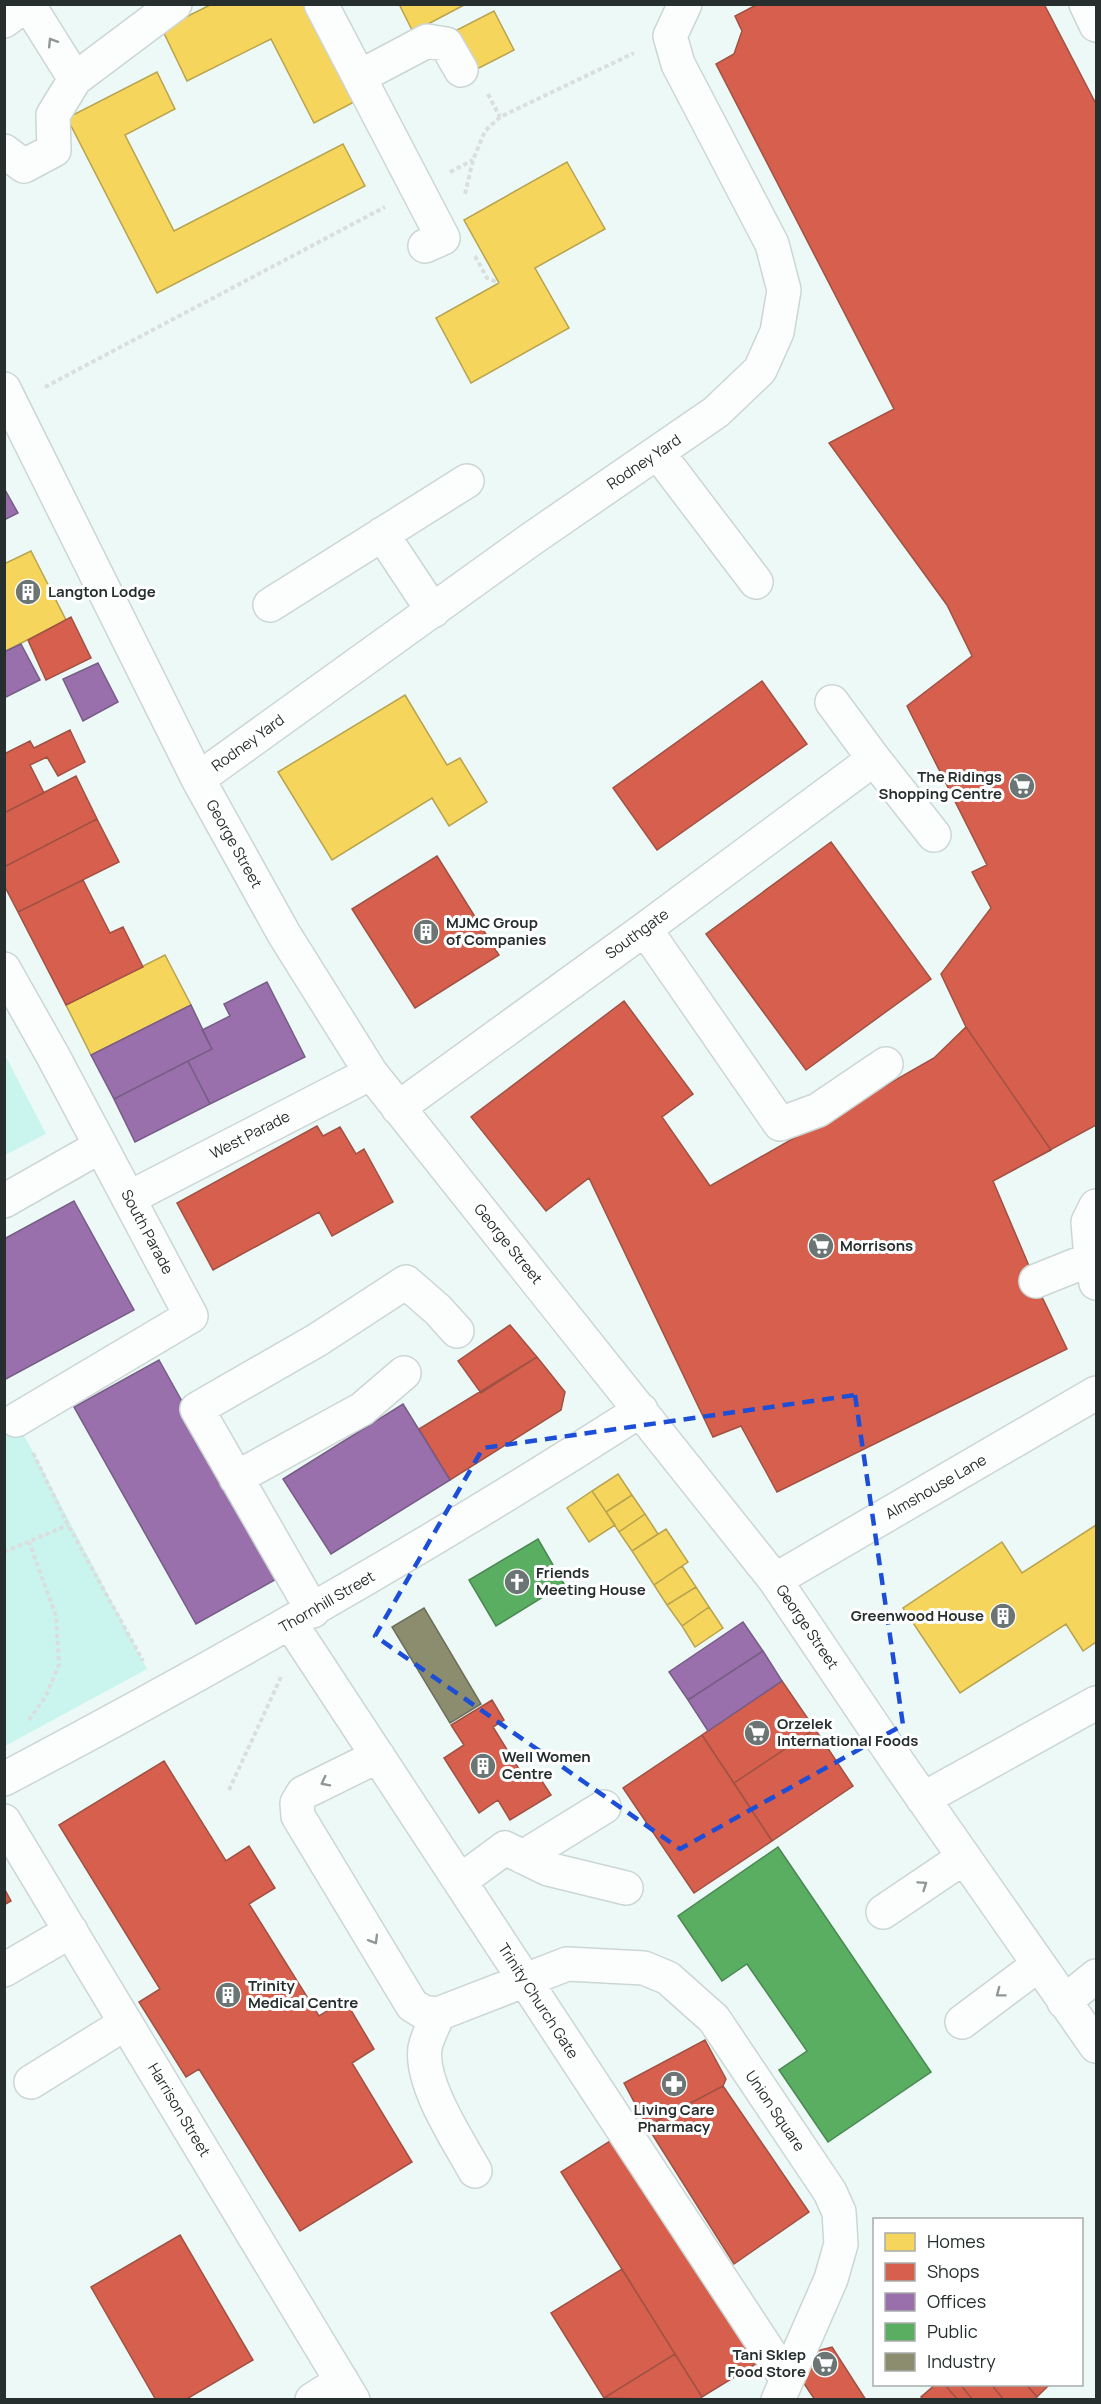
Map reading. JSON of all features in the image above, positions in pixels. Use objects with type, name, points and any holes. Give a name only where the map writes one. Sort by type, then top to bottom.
[{"type":"street","points":[[4,21],[28,4],[75,79]]},
{"type":"street","points":[[4,151],[24,166],[54,150],[53,115],[75,79],[175,4]]},
{"type":"street","points":[[321,4],[443,238],[425,246]]},
{"type":"street","points":[[670,36],[685,4]]},
{"type":"street","points":[[1086,4],[1096,26]]},
{"type":"street","name":"Rodney Yard","points":[[198,779],[530,540],[717,412],[760,370],[777,332],[784,290],[772,243],[678,64],[670,36]]},
{"type":"street","points":[[359,77],[427,42],[446,44],[461,70]]},
{"type":"street","name":"George Street","points":[[8,396],[198,779],[284,934],[371,1073],[775,1580],[963,1858],[1096,2046]]},
{"type":"street","points":[[658,453],[756,582]]},
{"type":"street","points":[[270,605],[467,481]]},
{"type":"street","points":[[382,534],[434,611]]},
{"type":"street","points":[[832,702],[934,835]]},
{"type":"street","name":"Southgate","points":[[398,1108],[874,759]]},
{"type":"street","points":[[645,929],[780,1124],[818,1110],[886,1064]]},
{"type":"street","name":"South Parade","points":[[4,969],[53,1056],[99,1147],[129,1198],[191,1316],[16,1420]]},
{"type":"street","name":"West Parade","points":[[129,1198],[371,1073]]},
{"type":"street","points":[[4,1201],[99,1147]]},
{"type":"street","points":[[1035,1281],[1094,1271],[1088,1222],[1096,1206]]},
{"type":"street","name":"Trinity Church Gate","points":[[457,1331],[438,1310],[406,1282],[387,1292],[317,1340],[197,1408],[236,1478],[302,1625],[378,1756],[525,1981],[782,2389]]},
{"type":"street","points":[[236,1478],[362,1409],[404,1373]]},
{"type":"street","name":"Almshouse Lane","points":[[775,1580],[1096,1393]]},
{"type":"street","name":"Thornhill Street","points":[[4,1779],[302,1625],[641,1410]]},
{"type":"street","points":[[923,1799],[1096,1702]]},
{"type":"street","points":[[378,1756],[303,1793],[297,1803],[298,1816],[412,2005],[423,2012],[438,2014],[425,2049],[428,2079],[440,2107],[475,2171]]},
{"type":"street","points":[[523,1857],[604,1807]]},
{"type":"street","name":"Harrison Street","points":[[4,1821],[347,2390]]},
{"type":"street","points":[[460,1881],[505,1848],[548,1869],[626,1888]]},
{"type":"street","points":[[883,1912],[963,1858]]},
{"type":"street","points":[[4,1970],[71,1931]]},
{"type":"street","name":"Union Square","points":[[438,2014],[567,1964],[644,1968],[668,1978],[714,2019],[824,2184],[839,2212],[841,2244],[831,2279],[782,2389]]},
{"type":"street","points":[[962,2022],[1038,1965]]},
{"type":"street","points":[[1064,2002],[1096,1977]]},
{"type":"street","points":[[31,2082],[126,2023]]},
{"type":"street","points":[[312,2400],[347,2390]]},
{"type":"path","points":[[462,202],[473,160],[485,131],[500,117],[670,36]]},
{"type":"path","points":[[8,396],[473,160]]},
{"type":"path","points":[[16,1420],[68,1525],[161,1696]]},
{"type":"path","points":[[4,1552],[68,1525]]},
{"type":"path","points":[[28,1722],[46,1696],[59,1664],[56,1616],[29,1542]]},
{"type":"path","points":[[229,1790],[277,1686],[302,1625]]},
{"type":"highlighted area","points":[[855,1395],[903,1725],[680,1849],[375,1636],[483,1448]]},
{"type":"shaded area","points":[[5,1055],[46,1134],[4,1155]]},
{"type":"shaded area","points":[[16,1420],[147,1669],[5,1746],[4,1427]]},
{"type":"building: Homes","points":[[212,4],[307,4],[356,101],[314,123],[271,39],[187,81],[162,29]]},
{"type":"building: Homes","points":[[399,4],[466,4],[413,32]]},
{"type":"building: Homes","points":[[494,11],[514,50],[473,71],[453,32]]},
{"type":"building: Homes","points":[[157,72],[175,109],[125,135],[174,231],[343,144],[365,186],[157,293],[67,118]]},
{"type":"building: Homes","points":[[567,162],[605,229],[535,268],[569,328],[471,383],[436,318],[499,283],[464,220]]},
{"type":"building: Homes","name":"Langton Lodge","points":[[31,551],[66,620],[4,652],[4,564]]},
{"type":"building: Homes","points":[[405,695],[447,765],[460,758],[487,802],[449,826],[432,798],[332,860],[278,772]]},
{"type":"building: Homes","points":[[165,955],[191,1005],[91,1055],[66,1005]]},
{"type":"building: Homes","points":[[618,1474],[632,1495],[606,1512],[592,1491]]},
{"type":"building: Homes","points":[[592,1491],[615,1525],[589,1542],[567,1508]]},
{"type":"building: Homes","points":[[632,1495],[645,1514],[619,1532],[606,1512]]},
{"type":"building: Homes","points":[[645,1514],[658,1534],[632,1551],[619,1532]]},
{"type":"building: Homes","name":"Greenwood House","points":[[1096,1525],[1096,1642],[1083,1651],[1066,1624],[960,1693],[903,1608],[1002,1542],[1022,1573]]},
{"type":"building: Homes","points":[[666,1529],[688,1562],[654,1585],[632,1551]]},
{"type":"building: Homes","points":[[682,1566],[696,1587],[667,1605],[654,1585]]},
{"type":"building: Homes","points":[[696,1587],[709,1607],[682,1626],[667,1605]]},
{"type":"building: Homes","points":[[709,1607],[723,1628],[695,1647],[682,1626]]},
{"type":"building: Shops","name":"The Ridings Shopping Centre","points":[[758,4],[1044,4],[1096,104],[1096,1125],[993,1181],[1043,1299],[1067,1349],[777,1492],[741,1426],[713,1437],[589,1178],[546,1211],[471,1117],[624,1001],[693,1094],[662,1117],[710,1186],[934,1058],[966,1027],[941,974],[991,908],[972,872],[987,865],[907,706],[972,656],[947,605],[829,443],[894,409],[716,64],[734,54],[742,31],[735,16]]},
{"type":"building: Shops","points":[[71,617],[91,658],[46,680],[28,640]]},
{"type":"building: Shops","points":[[762,681],[807,744],[657,850],[613,788]]},
{"type":"building: Shops","points":[[70,730],[85,762],[58,776],[47,757],[30,765],[44,793],[4,813],[4,754],[30,741],[34,748]]},
{"type":"building: Shops","points":[[76,776],[97,819],[4,867],[4,813]]},
{"type":"building: Shops","points":[[97,819],[119,862],[18,912],[4,885],[4,867]]},
{"type":"building: Shops","points":[[831,842],[931,979],[806,1070],[706,934]]},
{"type":"building: Shops","name":"MJMC Group of Companies","points":[[437,856],[499,955],[415,1008],[352,909]]},
{"type":"building: Shops","points":[[83,880],[110,933],[123,927],[143,967],[66,1005],[18,912]]},
{"type":"building: Shops","name":"Morrisons","points":[[624,1001],[693,1094],[662,1117],[710,1186],[934,1058],[966,1027],[1051,1150],[993,1181],[1043,1299],[1067,1349],[777,1492],[741,1426],[713,1437],[589,1178],[546,1211],[471,1117]]},
{"type":"building: Shops","points":[[317,1126],[323,1136],[340,1127],[356,1154],[364,1149],[393,1202],[332,1236],[319,1212],[213,1270],[177,1203]]},
{"type":"building: Shops","points":[[510,1325],[537,1357],[481,1393],[458,1361]]},
{"type":"building: Shops","points":[[537,1357],[565,1392],[561,1410],[450,1480],[419,1429]]},
{"type":"building: Shops","name":"Orzelek International Foods","points":[[782,1681],[815,1729],[734,1783],[702,1735]]},
{"type":"building: Shops","name":"Well Women Centre","points":[[492,1700],[504,1720],[493,1727],[527,1782],[538,1775],[551,1795],[510,1820],[498,1800],[479,1813],[444,1758],[464,1745],[451,1725]]},
{"type":"building: Shops","points":[[815,1729],[853,1786],[772,1841],[734,1783]]},
{"type":"building: Shops","points":[[702,1735],[772,1841],[694,1893],[623,1788]]},
{"type":"building: Shops","name":"Trinity Medical Centre","points":[[164,1761],[226,1861],[249,1846],[275,1888],[249,1904],[319,2016],[345,2000],[374,2049],[352,2063],[412,2162],[300,2231],[199,2069],[186,2077],[139,2002],[160,1989],[59,1825]]},
{"type":"building: Shops","points":[[4,1888],[11,1901],[4,1905]]},
{"type":"building: Shops","name":"Living Care Pharmacy","points":[[705,2040],[726,2079],[723,2086],[647,2126],[624,2083]]},
{"type":"building: Shops","points":[[723,2086],[809,2212],[734,2264],[647,2126]]},
{"type":"building: Shops","points":[[618,2136],[759,2362],[702,2397],[561,2172]]},
{"type":"building: Shops","points":[[180,2235],[253,2360],[185,2400],[156,2400],[91,2287]]},
{"type":"building: Shops","points":[[622,2269],[675,2354],[604,2398],[551,2313]]},
{"type":"building: Shops","name":"Tani Sklep Food Store","points":[[832,2347],[866,2400],[815,2400],[799,2376],[813,2352]]},
{"type":"building: Shops","points":[[675,2354],[702,2397],[700,2400],[604,2398]]},
{"type":"building: Shops","points":[[934,2386],[946,2386],[958,2400],[923,2400],[921,2397]]},
{"type":"building: Shops","points":[[946,2386],[962,2386],[973,2400],[958,2400]]},
{"type":"building: Shops","points":[[962,2386],[993,2386],[1004,2400],[973,2400]]},
{"type":"building: Shops","points":[[993,2386],[1028,2386],[1037,2397],[1035,2400],[1004,2400]]},
{"type":"building: Shops","points":[[1028,2386],[1048,2386],[1037,2397]]},
{"type":"building: Offices","points":[[4,488],[18,513],[4,520]]},
{"type":"building: Offices","points":[[21,644],[40,680],[4,698],[4,652]]},
{"type":"building: Offices","points":[[98,663],[118,702],[83,721],[63,679]]},
{"type":"building: Offices","points":[[267,982],[305,1057],[210,1104],[188,1061],[212,1049],[202,1030],[230,1016],[224,1004]]},
{"type":"building: Offices","points":[[191,1005],[212,1049],[114,1099],[91,1055]]},
{"type":"building: Offices","points":[[188,1061],[210,1104],[135,1142],[114,1099]]},
{"type":"building: Offices","points":[[74,1201],[134,1310],[4,1380],[4,1239]]},
{"type":"building: Offices","points":[[159,1360],[280,1577],[196,1624],[74,1407]]},
{"type":"building: Offices","points":[[403,1404],[450,1480],[331,1554],[283,1479]]},
{"type":"building: Offices","points":[[743,1622],[763,1651],[688,1700],[669,1672]]},
{"type":"building: Offices","points":[[763,1651],[782,1681],[708,1731],[688,1700]]},
{"type":"building: Public","name":"Friends Meeting House","points":[[538,1539],[564,1584],[496,1626],[469,1580]]},
{"type":"building: Public","points":[[778,1847],[931,2072],[828,2142],[779,2070],[807,2051],[747,1964],[722,1981],[678,1916]]},
{"type":"building: Industry","points":[[424,1608],[481,1704],[450,1723],[392,1627]]},
{"type":"place","name":"Langton Lodge","points":[[28,592]]},
{"type":"place","name":"The Ridings Shopping Centre","points":[[1022,786]]},
{"type":"place","name":"MJMC Group of Companies","points":[[426,932]]},
{"type":"place","name":"Morrisons","points":[[821,1246]]},
{"type":"place","name":"Friends Meeting House","points":[[517,1582]]},
{"type":"place","name":"Greenwood House","points":[[1003,1616]]},
{"type":"place","name":"Orzelek International Foods","points":[[757,1733]]},
{"type":"place","name":"Well Women Centre","points":[[483,1766]]},
{"type":"place","name":"Trinity Medical Centre","points":[[228,1995]]},
{"type":"place","name":"Living Care Pharmacy","points":[[674,2084]]},
{"type":"place","name":"Tani Sklep Food Store","points":[[825,2364]]}]
